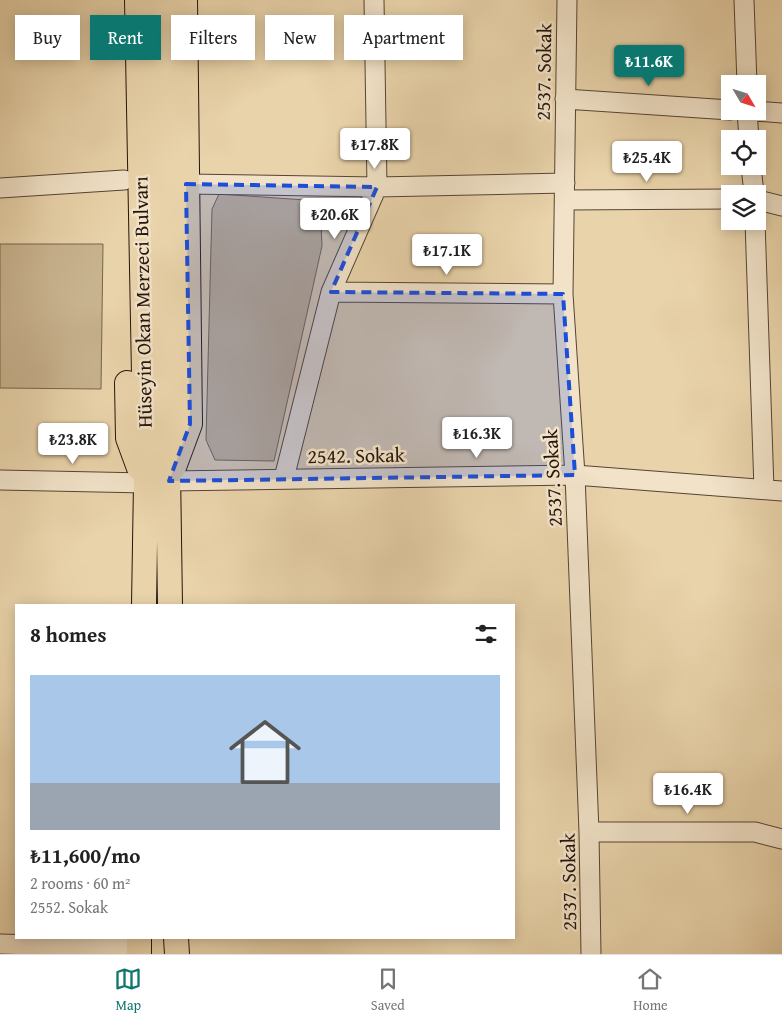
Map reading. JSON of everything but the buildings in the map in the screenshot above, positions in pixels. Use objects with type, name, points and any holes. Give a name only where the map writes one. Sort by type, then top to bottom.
[{"type":"main road","points":[[121,0],[128,438],[146,483]]},
{"type":"main road","name":"Hüseyin Okan Merzeci Bulvarı","points":[[137,0],[146,483],[144,604]]},
{"type":"main road","name":"Hüseyin Okan Merzeci Bulvarı","points":[[161,0],[170,604]]},
{"type":"main road","points":[[169,480],[190,424],[185,0]]},
{"type":"main road","points":[[176,939],[177,954]]},
{"type":"street","points":[[284,478],[331,292],[377,187],[374,0]]},
{"type":"street","name":"2537. Sokak","points":[[567,0],[563,294],[575,475],[590,832],[591,954]]},
{"type":"street","points":[[744,0],[746,75]]},
{"type":"street","points":[[565,99],[721,109]]},
{"type":"street","points":[[766,112],[782,113]]},
{"type":"street","points":[[0,188],[124,180]]},
{"type":"street","points":[[186,184],[565,191],[721,199]]},
{"type":"street","points":[[766,202],[782,206]]},
{"type":"street","points":[[756,230],[773,490]]},
{"type":"street","points":[[331,292],[563,294]]},
{"type":"street","name":"2542. Sokak","points":[[169,480],[575,475],[773,490]]},
{"type":"street","points":[[0,480],[146,483]]},
{"type":"street","points":[[590,832],[755,832],[782,839]]},
{"type":"street","points":[[0,944],[139,947]]},
{"type":"highlighted area","points":[[186,184],[377,187],[331,292],[563,294],[575,475],[169,481],[190,424]]},
{"type":"shaded area","points":[[219,194],[320,201],[322,246],[274,461],[215,460],[206,440],[212,209]]},
{"type":"shaded area","points":[[0,244],[103,244],[101,389],[0,388]]}]
